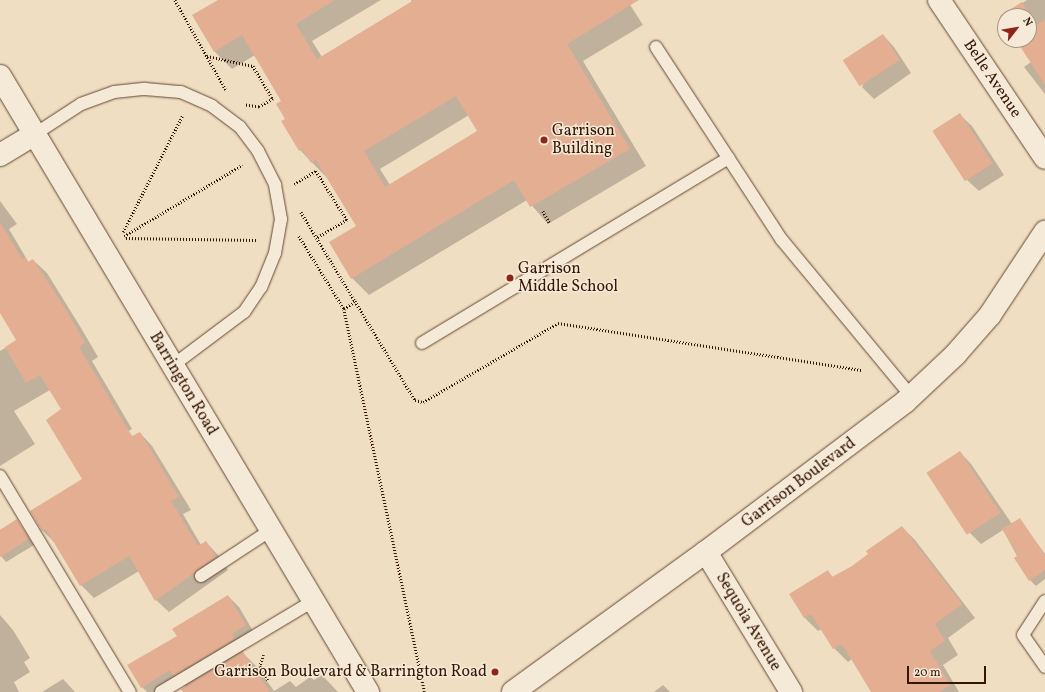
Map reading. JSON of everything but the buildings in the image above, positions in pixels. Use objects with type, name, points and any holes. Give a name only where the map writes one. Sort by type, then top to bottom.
[{"type":"street","name":"Belle Avenue","points":[[939,0],[1045,158]]},
{"type":"street","name":"Barrington Road","points":[[0,76],[368,692]]},
{"type":"street","points":[[0,155],[35,134]]},
{"type":"street","name":"Garrison Boulevard","points":[[513,692],[706,552],[911,396],[956,355],[990,315],[1042,248]]},
{"type":"street","name":"Sequoia Avenue","points":[[706,552],[791,692]]},
{"type":"lane","points":[[656,47],[782,240],[911,396]]},
{"type":"lane","points":[[35,134],[81,104],[114,92],[146,89],[181,92],[212,106],[240,127],[258,151],[275,185],[281,219],[275,253],[261,287],[244,312],[172,366]]},
{"type":"lane","points":[[422,343],[728,158]]},
{"type":"lane","points":[[0,476],[130,692]]},
{"type":"lane","points":[[201,576],[271,530]]},
{"type":"lane","points":[[161,692],[313,601]]},
{"type":"lane","points":[[1045,601],[1023,635],[1045,667]]},
{"type":"path","points":[[175,0],[230,97]]},
{"type":"path","points":[[207,56],[253,66],[273,99],[259,107],[240,104]]},
{"type":"path","points":[[120,238],[186,109]]},
{"type":"path","points":[[120,238],[242,165]]},
{"type":"path","points":[[288,188],[316,171],[347,220],[317,238]]},
{"type":"path","points":[[298,207],[415,400],[423,402],[558,323],[861,370]]},
{"type":"path","points":[[543,211],[549,222]]},
{"type":"path","points":[[296,231],[344,309],[425,692]]},
{"type":"path","points":[[120,238],[260,240]]},
{"type":"path","points":[[344,309],[355,301]]},
{"type":"path","points":[[268,651],[261,659],[260,666],[268,680]]},
{"type":"place","name":"Garrison Building","points":[[544,140]]},
{"type":"place","name":"Garrison Middle School","points":[[510,278]]},
{"type":"place","name":"Garrison Boulevard & Barrington Road","points":[[495,672]]}]
